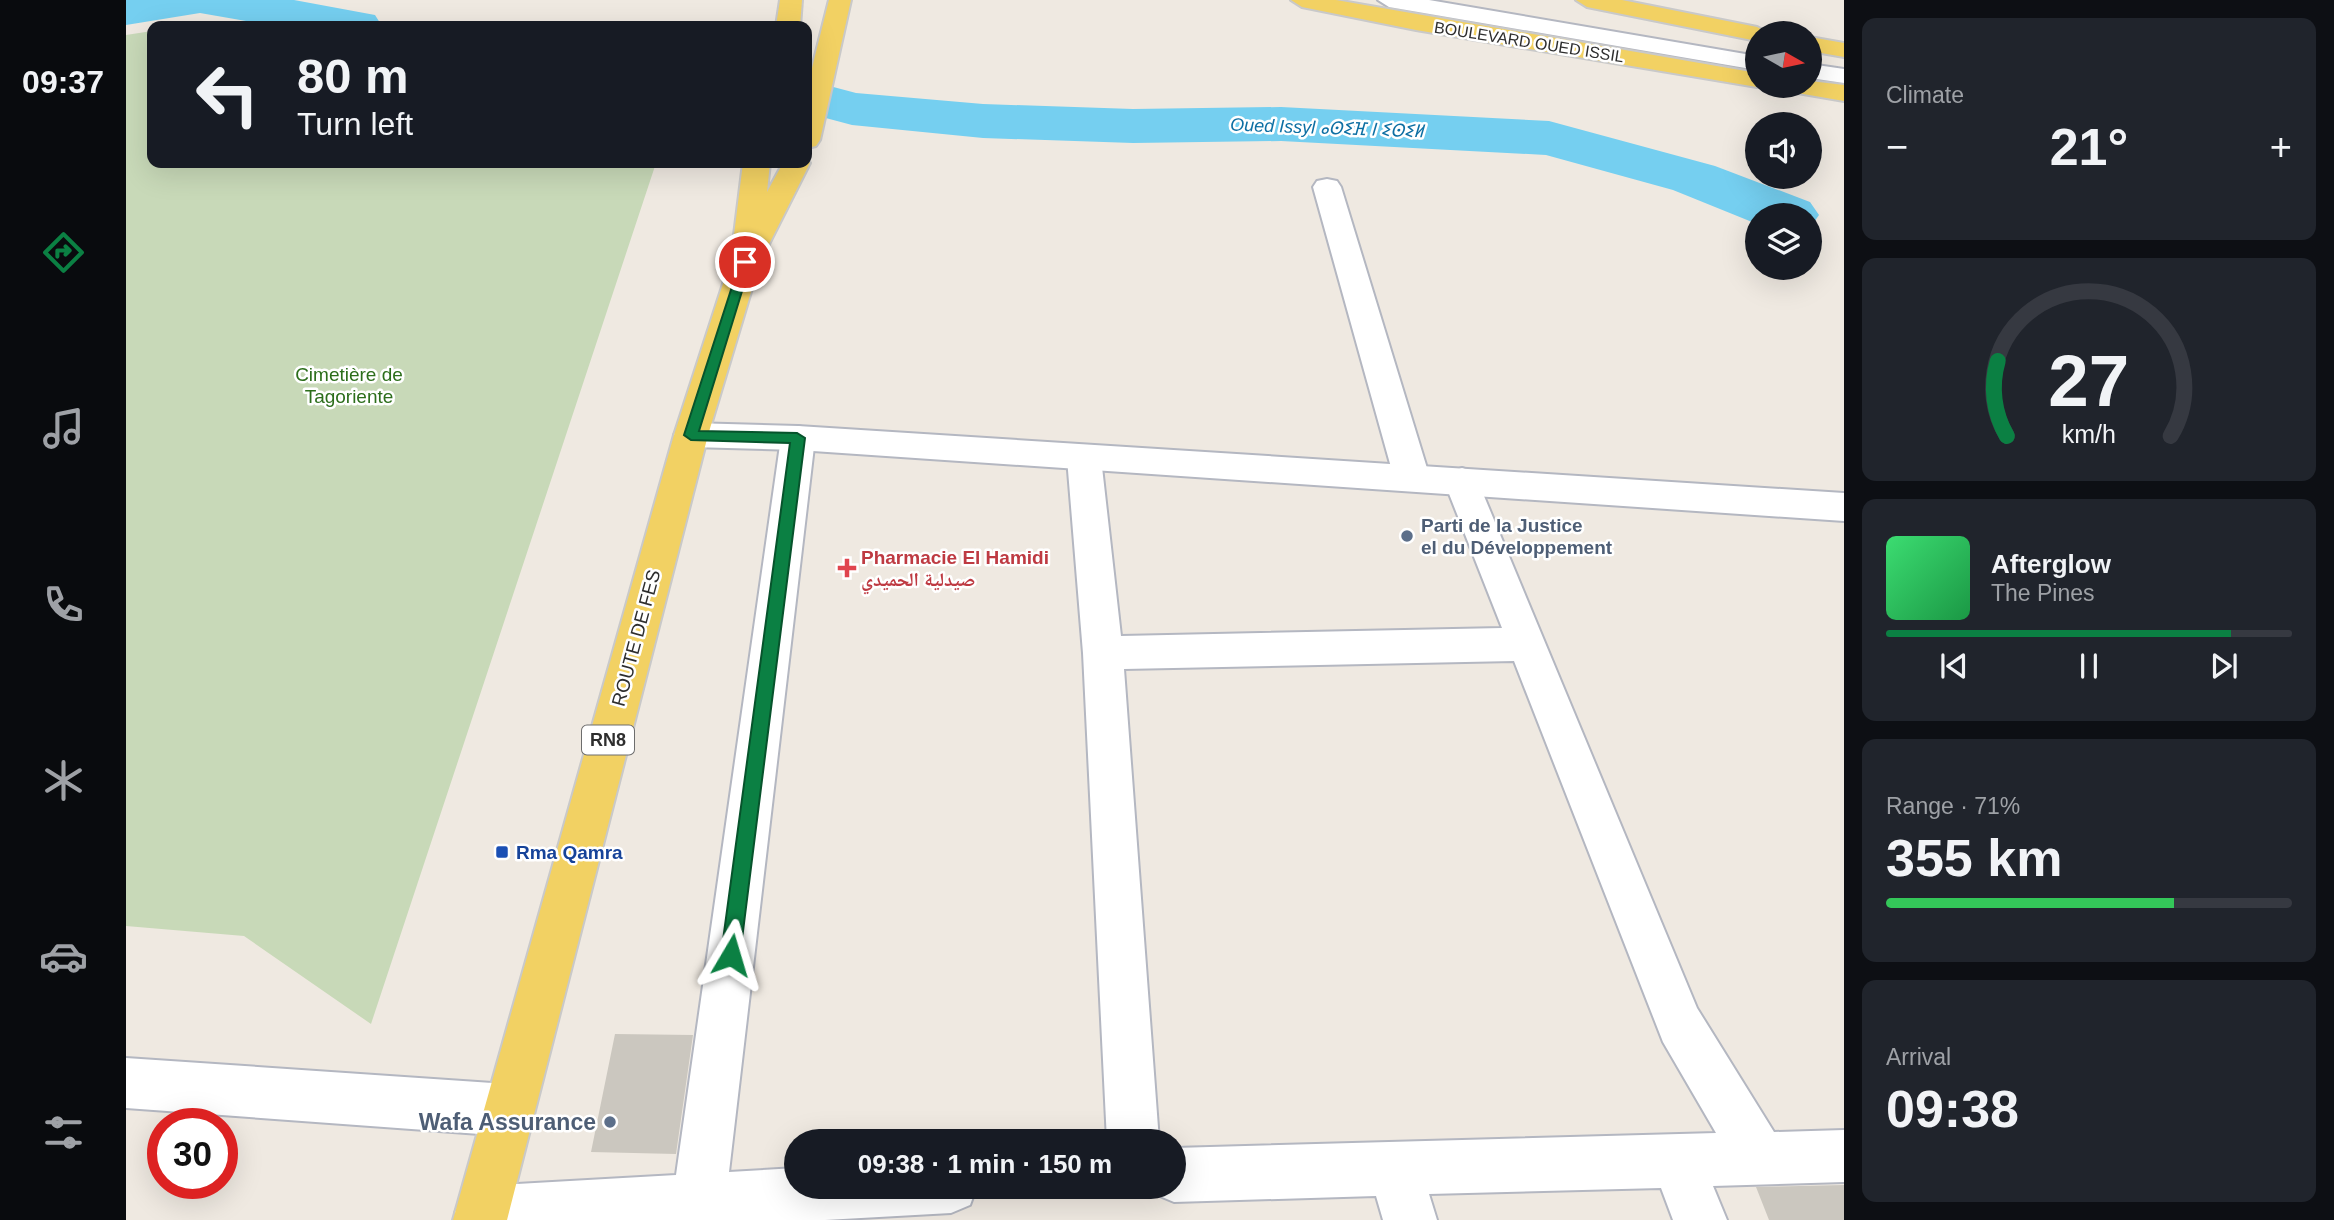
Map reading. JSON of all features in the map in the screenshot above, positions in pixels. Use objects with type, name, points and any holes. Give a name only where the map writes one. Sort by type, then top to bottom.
[{"type":"main road","name":"BOULEVARD OUED ISSIL","points":[[1302,0],[1416,23],[1745,78]]},
{"type":"main road","name":"BOULEVARD OUED ISSIL","points":[[1587,0],[1745,33]]},
{"type":"main road","points":[[812,119],[840,1]]},
{"type":"main road","points":[[1822,46],[1844,50]]},
{"type":"main road","points":[[1822,90],[1844,93]]},
{"type":"main road","name":"ROUTE DE FES","points":[[745,262],[756,168]]},
{"type":"main road","name":"ROUTE DE FES","points":[[481,1217],[507,1110],[691,435],[745,262],[793,168]]},
{"type":"street","name":"BOULEVARD OUED ISSIL","points":[[1389,0],[1745,60]]},
{"type":"street","name":"BOULEVARD OUED ISSIL","points":[[1485,0],[1681,30],[1745,35]]},
{"type":"street","points":[[1822,73],[1844,76]]},
{"type":"street","points":[[1327,187],[1412,478]]},
{"type":"street","points":[[691,435],[797,438],[1844,508]]},
{"type":"street","points":[[699,1200],[797,438]]},
{"type":"street","points":[[1084,458],[1103,653],[1132,1129]]},
{"type":"street","points":[[1462,481],[1680,1025],[1760,1157]]},
{"type":"street","points":[[1103,653],[1527,644]]},
{"type":"street","points":[[126,1083],[507,1110]]},
{"type":"street","points":[[1186,1175],[1844,1156]]},
{"type":"street","points":[[1677,1161],[1700,1220]]},
{"type":"street","points":[[1395,1167],[1410,1220]]},
{"type":"street","points":[[481,1217],[784,1195]]},
{"type":"green space","name":"Cimetière de Tagoriente","points":[[147,32],[147,168],[654,168],[371,1024],[244,936],[126,926],[126,35]]},
{"type":"building","points":[[615,1034],[693,1035],[676,1154],[591,1152]]},
{"type":"building","points":[[1844,1185],[1844,1220],[1769,1220],[1756,1187]]},
{"type":"waterway","points":[[126,10],[192,0]]},
{"type":"waterway","points":[[209,0],[329,21]]},
{"type":"waterway","name":"Oued Issyl ⴰⵙⵉⴼ ⵏ ⵉⵙⵉⵍ","points":[[812,97],[852,109],[983,121],[1133,126],[1281,124],[1549,138],[1694,178],[1758,203]]},
{"type":"place","name":"Parti de la Justice el du Développement","points":[[1407,536]]},
{"type":"place","name":"Pharmacie El Hamidi صيدلية الحميدي","points":[[847,568]]},
{"type":"place","name":"Rma Qamra","points":[[502,852]]},
{"type":"place","name":"Wafa Assurance","points":[[610,1122]]},
{"type":"route","points":[[731,955],[797,438],[691,435],[745,262]]}]
